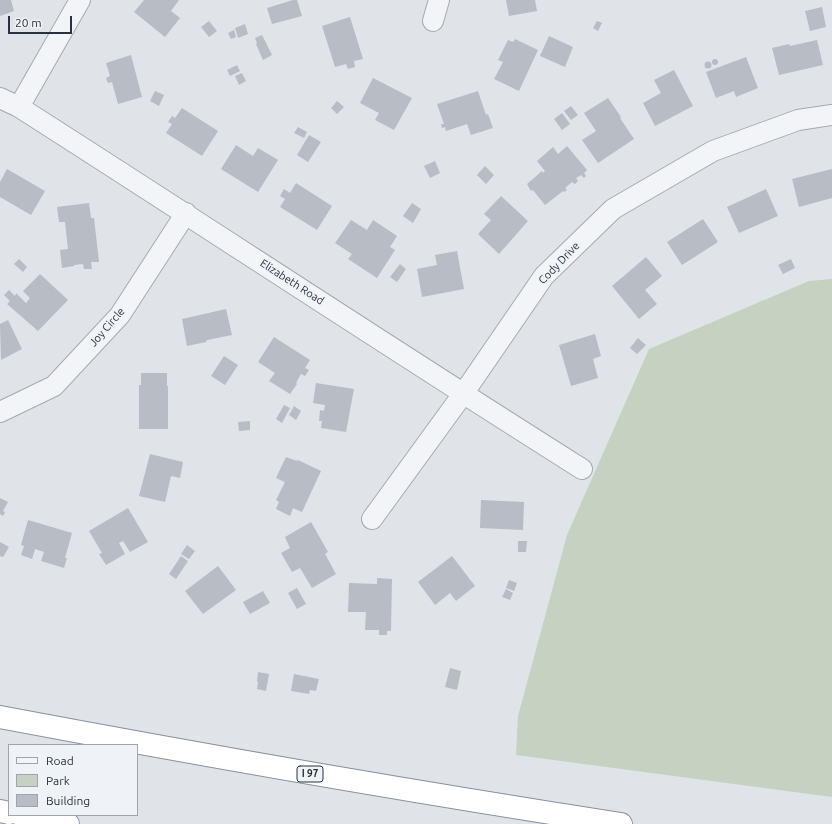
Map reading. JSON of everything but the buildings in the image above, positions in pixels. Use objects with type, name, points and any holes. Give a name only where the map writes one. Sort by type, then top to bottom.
[{"type":"highway","name":"I 97","points":[[0,717],[177,751],[438,796],[621,824]]},
{"type":"highway","points":[[26,816],[68,824]]},
{"type":"street","points":[[19,106],[80,0]]},
{"type":"street","points":[[433,21],[439,0]]},
{"type":"street","name":"Elizabeth Road","points":[[0,98],[19,106],[463,394],[582,469]]},
{"type":"street","name":"Cody Drive","points":[[372,519],[463,394],[544,276],[614,209],[713,151],[798,120],[832,115]]},
{"type":"street","name":"Joy Circle","points":[[0,412],[54,386],[120,315],[186,213]]},
{"type":"green space","points":[[832,279],[832,797],[516,755],[518,716],[567,535],[649,349],[809,281]]}]
